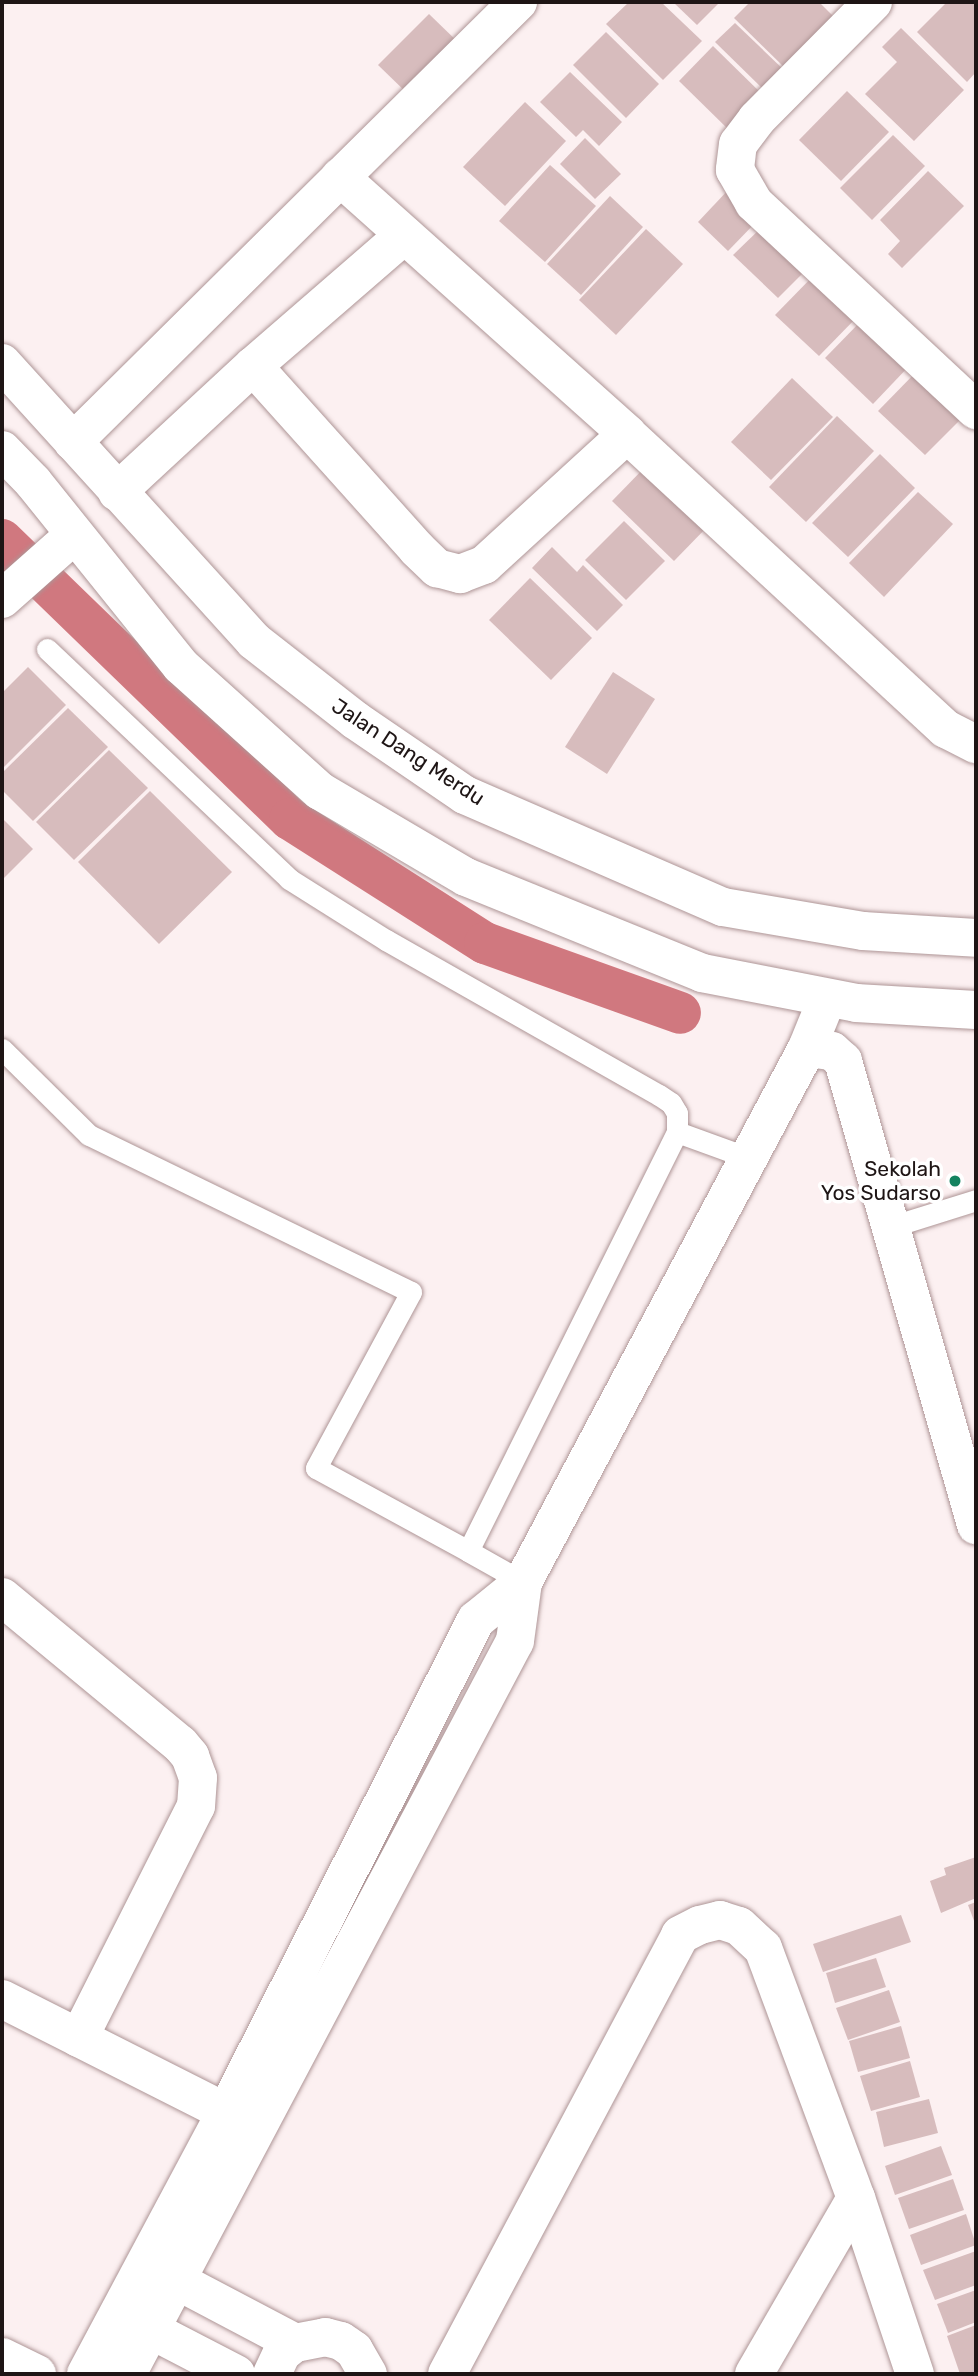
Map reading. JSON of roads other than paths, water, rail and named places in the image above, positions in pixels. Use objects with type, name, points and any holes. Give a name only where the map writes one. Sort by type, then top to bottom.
[{"type":"street","points":[[73,442],[518,2]]},
{"type":"street","points":[[873,2],[757,119],[738,144],[736,170],[754,203],[976,410]]},
{"type":"street","points":[[340,177],[627,435],[946,729],[976,744]]},
{"type":"street","points":[[117,492],[253,366],[404,235]]},
{"type":"street","name":"Jalan Dang Merdu","points":[[2,363],[254,641],[355,720],[465,795],[723,908],[863,931],[976,938]]},
{"type":"street","points":[[253,366],[417,550],[437,568],[460,574],[484,565],[627,435]]},
{"type":"street","points":[[2,450],[33,482],[181,666],[320,791],[466,877],[702,973],[827,999],[930,1009],[976,1010]]},
{"type":"street","points":[[5,596],[74,535]]},
{"type":"street","points":[[86,2374],[134,2321],[515,1641],[523,1582],[807,1048],[827,999]]},
{"type":"street","points":[[807,1048],[832,1051],[843,1060],[976,1525]]},
{"type":"street","points":[[160,2271],[226,2112],[476,1620],[523,1582]]},
{"type":"street","points":[[2,1597],[180,1744],[190,1756],[198,1778],[196,1806],[79,2038]]},
{"type":"street","points":[[447,2374],[680,1935],[700,1924],[720,1920],[739,1926],[763,1948],[856,2198],[915,2374]]},
{"type":"street","points":[[2,1999],[226,2112]]},
{"type":"street","points":[[754,2374],[856,2198]]},
{"type":"street","points":[[160,2271],[295,2343]]},
{"type":"street","points":[[127,2374],[134,2321]]},
{"type":"street","points":[[134,2321],[236,2374]]},
{"type":"street","points":[[272,2374],[282,2353],[295,2343],[310,2338],[341,2341],[377,2370]]},
{"type":"street","points":[[2,2357],[37,2374]]},
{"type":"lane","points":[[47,649],[289,879],[386,940],[665,1099],[677,1113],[677,1132],[468,1551]]},
{"type":"lane","points":[[2,1049],[89,1135],[411,1293],[316,1468],[523,1582]]},
{"type":"lane","points":[[677,1132],[749,1158]]},
{"type":"lane","points":[[890,1227],[976,1200]]},
{"type":"waterway","points":[[2,540],[290,819],[485,943],[680,1013]]},
{"type":"place","name":"Sekolah Yos Sudarso","points":[[955,1181]]}]
